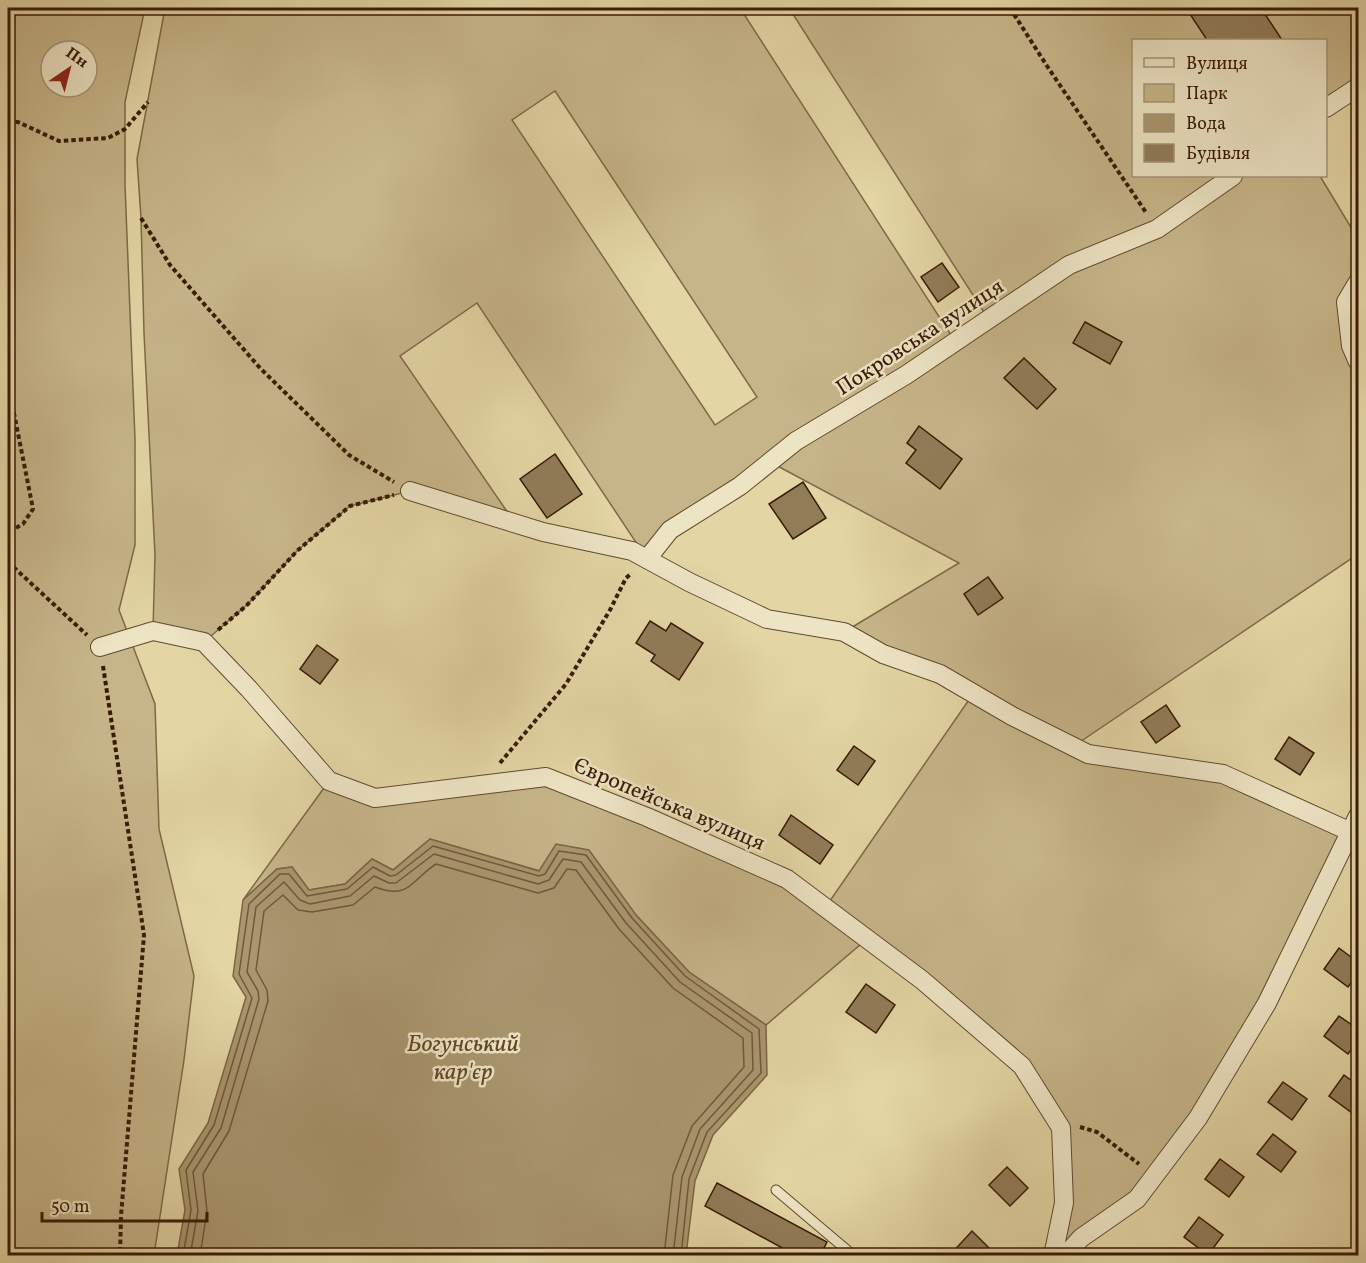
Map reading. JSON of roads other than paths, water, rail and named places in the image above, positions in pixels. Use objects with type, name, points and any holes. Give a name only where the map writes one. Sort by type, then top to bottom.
[{"type":"street","points":[[1327,107],[1359,87]]},
{"type":"street","name":"Покровська вулиця","points":[[646,559],[670,530],[741,486],[796,441],[906,375],[1069,265],[1157,229],[1232,177]]},
{"type":"street","points":[[1359,282],[1346,302],[1351,346],[1359,362]]},
{"type":"street","points":[[410,491],[543,532],[632,551],[689,582],[767,619],[844,632],[883,654],[940,674],[1012,716],[1088,754],[1223,774],[1355,824],[1267,1003],[1198,1118],[1137,1199],[1081,1238],[1065,1256]]},
{"type":"street","name":"Європейська вулиця","points":[[100,647],[153,631],[204,642],[249,689],[328,781],[375,798],[546,777],[647,817],[787,879],[922,980],[1022,1066],[1060,1128],[1064,1203],[1053,1256]]},
{"type":"lane","points":[[776,1190],[854,1256]]},
{"type":"water","name":"Богунський кар'єр","points":[[430,839],[539,871],[556,844],[589,850],[636,915],[689,972],[766,1025],[767,1075],[713,1135],[695,1181],[686,1255],[177,1255],[185,1210],[179,1169],[208,1123],[246,997],[233,976],[243,900],[277,869],[292,867],[309,890],[345,884],[372,859],[393,870]]}]
